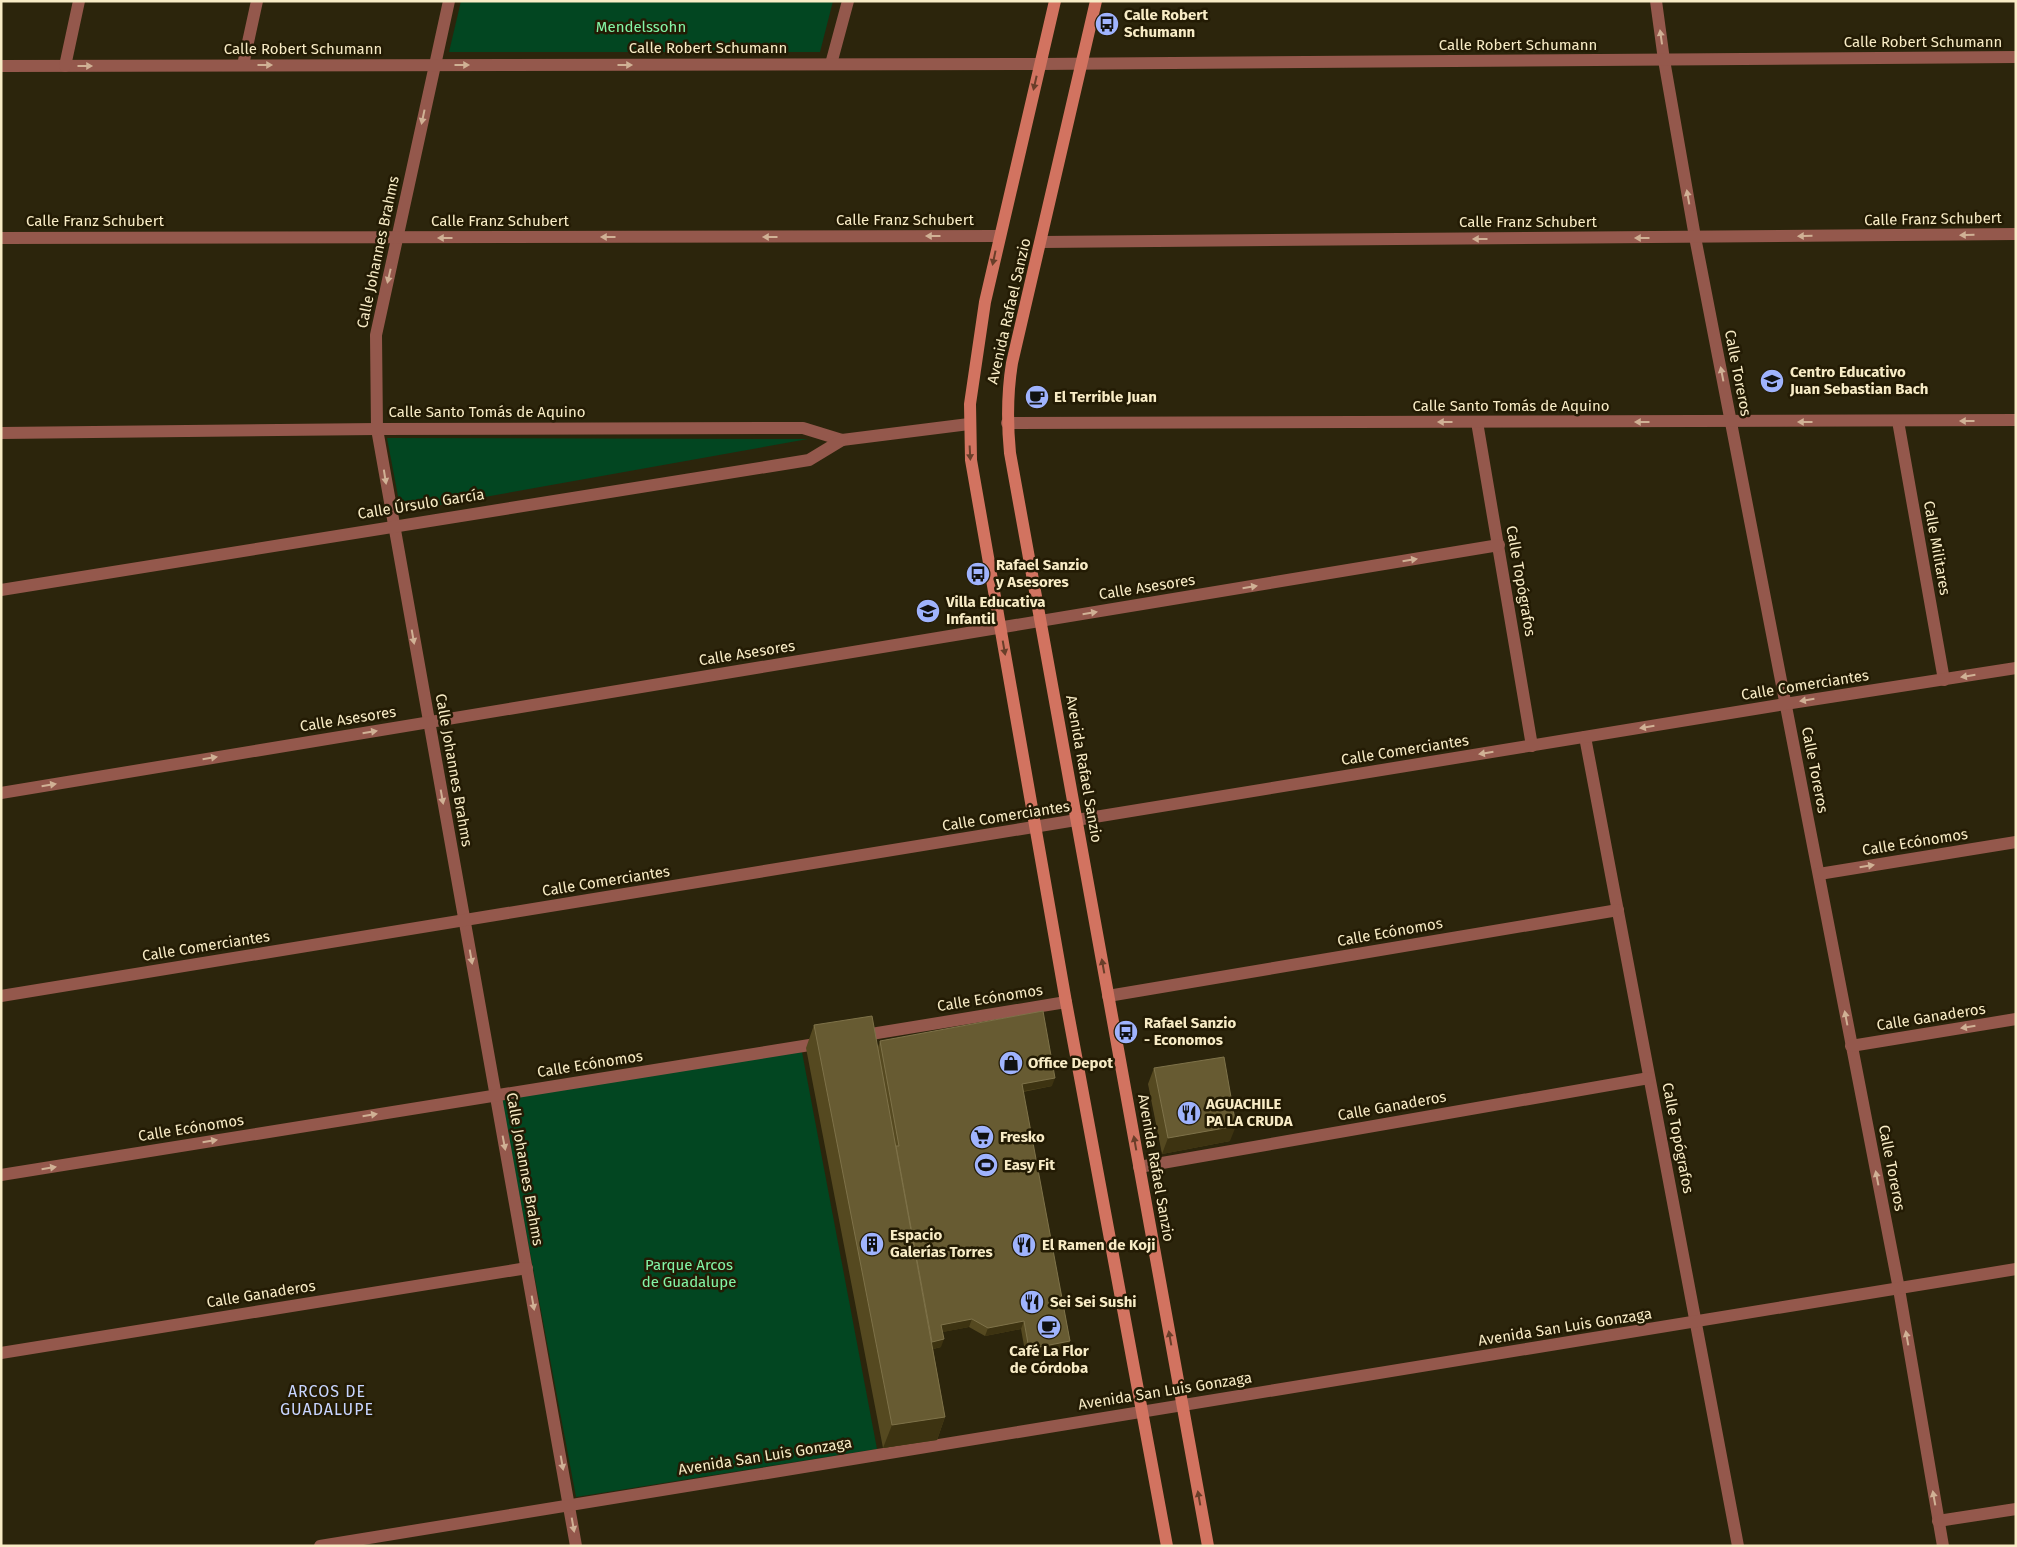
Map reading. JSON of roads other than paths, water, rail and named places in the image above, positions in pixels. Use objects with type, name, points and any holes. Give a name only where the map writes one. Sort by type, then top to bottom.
[{"type":"main road","name":"Avenida Rafael Sanzio","points":[[1054,1],[999,236],[979,335],[969,424],[970,460],[1037,828],[1066,1002],[1167,1546]]},
{"type":"main road","name":"Avenida Rafael Sanzio","points":[[1096,1],[1012,363],[1007,394],[1007,423],[1010,453],[1042,621],[1208,1546]]},
{"type":"street","points":[[65,66],[80,1]]},
{"type":"street","points":[[243,65],[258,1]]},
{"type":"street","name":"Calle Johannes Brahms","points":[[449,1],[376,335],[377,429],[576,1546]]},
{"type":"street","points":[[832,64],[848,1]]},
{"type":"street","name":"Calle Toreros","points":[[1656,1],[1664,60],[1695,237],[1899,1289],[1942,1546]]},
{"type":"street","name":"Calle Robert Schumann","points":[[1,66],[1082,64],[2016,57]]},
{"type":"street","name":"Calle Franz Schubert","points":[[1041,242],[2016,234]]},
{"type":"street","name":"Calle Franz Schubert","points":[[1,238],[999,236]]},
{"type":"street","name":"Calle Santo Tomás de Aquino","points":[[1007,423],[2016,420]]},
{"type":"street","name":"Calle Militares","points":[[1898,421],[1944,680]]},
{"type":"street","name":"Calle Topógrafos","points":[[1477,422],[1532,746]]},
{"type":"street","name":"Calle Santo Tomás de Aquino","points":[[1,433],[377,429],[803,428],[842,440],[969,424]]},
{"type":"street","name":"Calle Úrsulo García","points":[[1,590],[393,525],[808,460],[842,440]]},
{"type":"street","name":"Calle Asesores","points":[[1,793],[1499,546]]},
{"type":"street","name":"Calle Comerciantes","points":[[1,996],[1077,822],[1785,704],[2016,668]]},
{"type":"street","name":"Calle Topógrafos","points":[[1585,737],[1738,1546]]},
{"type":"street","name":"Calle Ecónomos","points":[[1819,874],[2016,842]]},
{"type":"street","name":"Calle Ecónomos","points":[[1108,996],[1618,910]]},
{"type":"street","name":"Calle Ecónomos","points":[[1,1175],[1066,1002]]},
{"type":"street","name":"Calle Ganaderos","points":[[1852,1046],[2016,1019]]},
{"type":"street","name":"Calle Ganaderos","points":[[1139,1167],[1650,1078]]},
{"type":"street","name":"Calle Ganaderos","points":[[1,1353],[526,1268]]},
{"type":"street","name":"Avenida San Luis Gonzaga","points":[[320,1546],[2016,1269]]},
{"type":"street","points":[[1938,1521],[2016,1509]]},
{"type":"place","name":"Calle Robert Schumann","points":[[1107,24]]},
{"type":"place","name":"Centro Educativo Juan Sebastian Bach","points":[[1772,381]]},
{"type":"place","name":"El Terrible Juan","points":[[1037,397]]},
{"type":"place","name":"Rafael Sanzio y Asesores","points":[[978,574]]},
{"type":"place","name":"Villa Educativa Infantil","points":[[928,611]]},
{"type":"place","name":"Rafael Sanzio - Economos","points":[[1126,1032]]},
{"type":"place","name":"Office Depot","points":[[1011,1063]]},
{"type":"place","name":"AGUACHILE PA LA CRUDA","points":[[1189,1113]]},
{"type":"place","name":"Fresko","points":[[982,1137]]},
{"type":"place","name":"Easy Fit","points":[[986,1165]]},
{"type":"place","name":"Espacio Galerías Torres","points":[[872,1244]]},
{"type":"place","name":"El Ramen de Koji","points":[[1024,1245]]},
{"type":"place","name":"Sei Sei Sushi","points":[[1032,1302]]},
{"type":"place","name":"Café La Flor de Córdoba","points":[[1049,1327]]},
{"type":"district","name":"ARCOS DE GUADALUPE","points":[[327,1400]]},
{"type":"park label","name":"Mendelssohn","points":[[641,27]]},
{"type":"park label","name":"Parque Arcos de Guadalupe","points":[[689,1274]]}]
